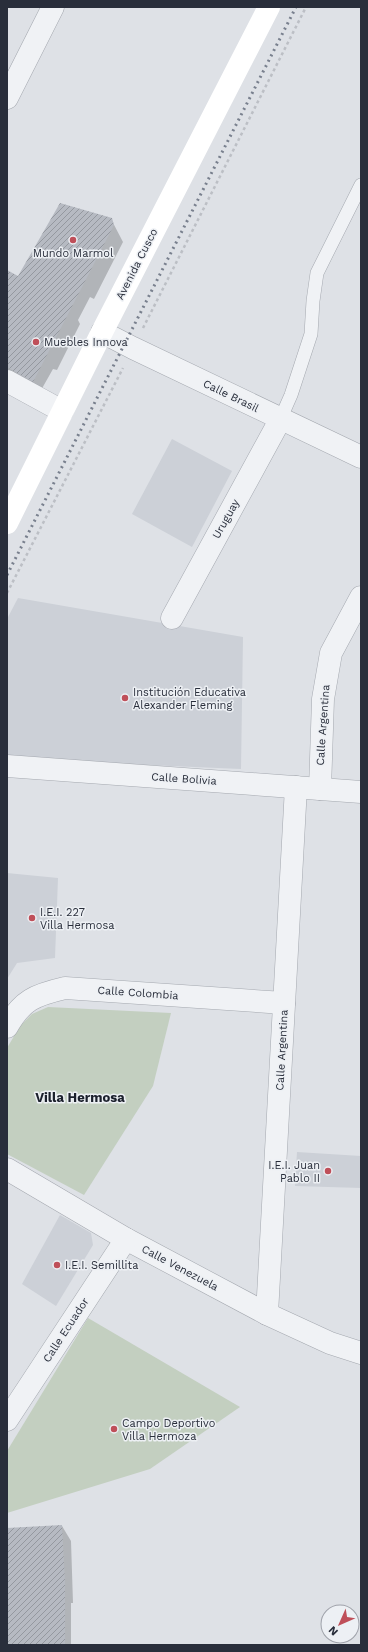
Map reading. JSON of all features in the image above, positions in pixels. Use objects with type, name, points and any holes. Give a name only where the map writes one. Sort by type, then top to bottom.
[{"type":"main road","name":"Avenida Cusco","points":[[7,522],[102,332],[269,7]]},
{"type":"street","points":[[7,98],[53,7]]},
{"type":"street","name":"Calle Brasil","points":[[102,332],[280,420],[361,457]]},
{"type":"street","points":[[7,381],[62,411]]},
{"type":"street","name":"Uruguay","points":[[172,618],[280,420]]},
{"type":"street","name":"Calle Argentina","points":[[320,789],[323,699],[331,653],[352,629],[361,597]]},
{"type":"street","name":"Calle Bolivia","points":[[7,766],[361,792]]},
{"type":"street","name":"Calle Argentina","points":[[267,1314],[296,787]]},
{"type":"street","name":"Calle Colombia","points":[[7,1027],[24,1003],[43,993],[65,988],[284,1003]]},
{"type":"street","name":"Calle Venezuela","points":[[7,1169],[126,1239],[267,1314],[330,1343],[361,1353]]},
{"type":"street","name":"Calle Ecuador","points":[[7,1420],[126,1239]]},
{"type":"lane","points":[[280,420],[291,395],[311,334],[313,301],[317,273],[361,185]]},
{"type":"path","points":[[7,593],[306,7]]},
{"type":"shaded area","points":[[172,439],[232,471],[192,547],[132,514]]},
{"type":"shaded area","name":"Institución Educativa Alexander Fleming","points":[[18,598],[243,637],[241,769],[7,759],[7,619]]},
{"type":"shaded area","name":"I.E.I. 227 Villa Hermosa","points":[[7,873],[58,878],[55,958],[17,963],[7,979]]},
{"type":"shaded area","name":"I.E.I. Juan Pablo II","points":[[297,1152],[361,1156],[361,1188],[295,1186]]},
{"type":"shaded area","name":"I.E.I. Semillita","points":[[60,1215],[91,1233],[93,1245],[56,1306],[22,1284]]},
{"type":"green space","points":[[48,1007],[171,1013],[153,1086],[84,1195],[7,1154],[7,1048],[20,1026],[32,1014]]},
{"type":"green space","name":"Campo Deportivo Villa Hermoza","points":[[88,1318],[240,1407],[150,1469],[7,1513],[7,1451]]},
{"type":"building","points":[[60,203],[112,218],[114,225],[33,382],[7,367],[7,270],[18,276]]},
{"type":"building","points":[[62,1525],[65,1582],[65,1645],[7,1645],[7,1528]]},
{"type":"railway","points":[[7,575],[296,7]]},
{"type":"place","name":"Mundo Marmol","points":[[73,240]]},
{"type":"place","name":"Muebles Innova","points":[[36,342]]},
{"type":"place","name":"Institución Educativa Alexander Fleming","points":[[125,698]]},
{"type":"place","name":"I.E.I. 227 Villa Hermosa","points":[[32,918]]},
{"type":"place","name":"I.E.I. Juan Pablo II","points":[[328,1171]]},
{"type":"place","name":"I.E.I. Semillita","points":[[57,1265]]},
{"type":"place","name":"Campo Deportivo Villa Hermoza","points":[[114,1429]]},
{"type":"district","name":"Villa Hermosa","points":[[80,1097]]}]
